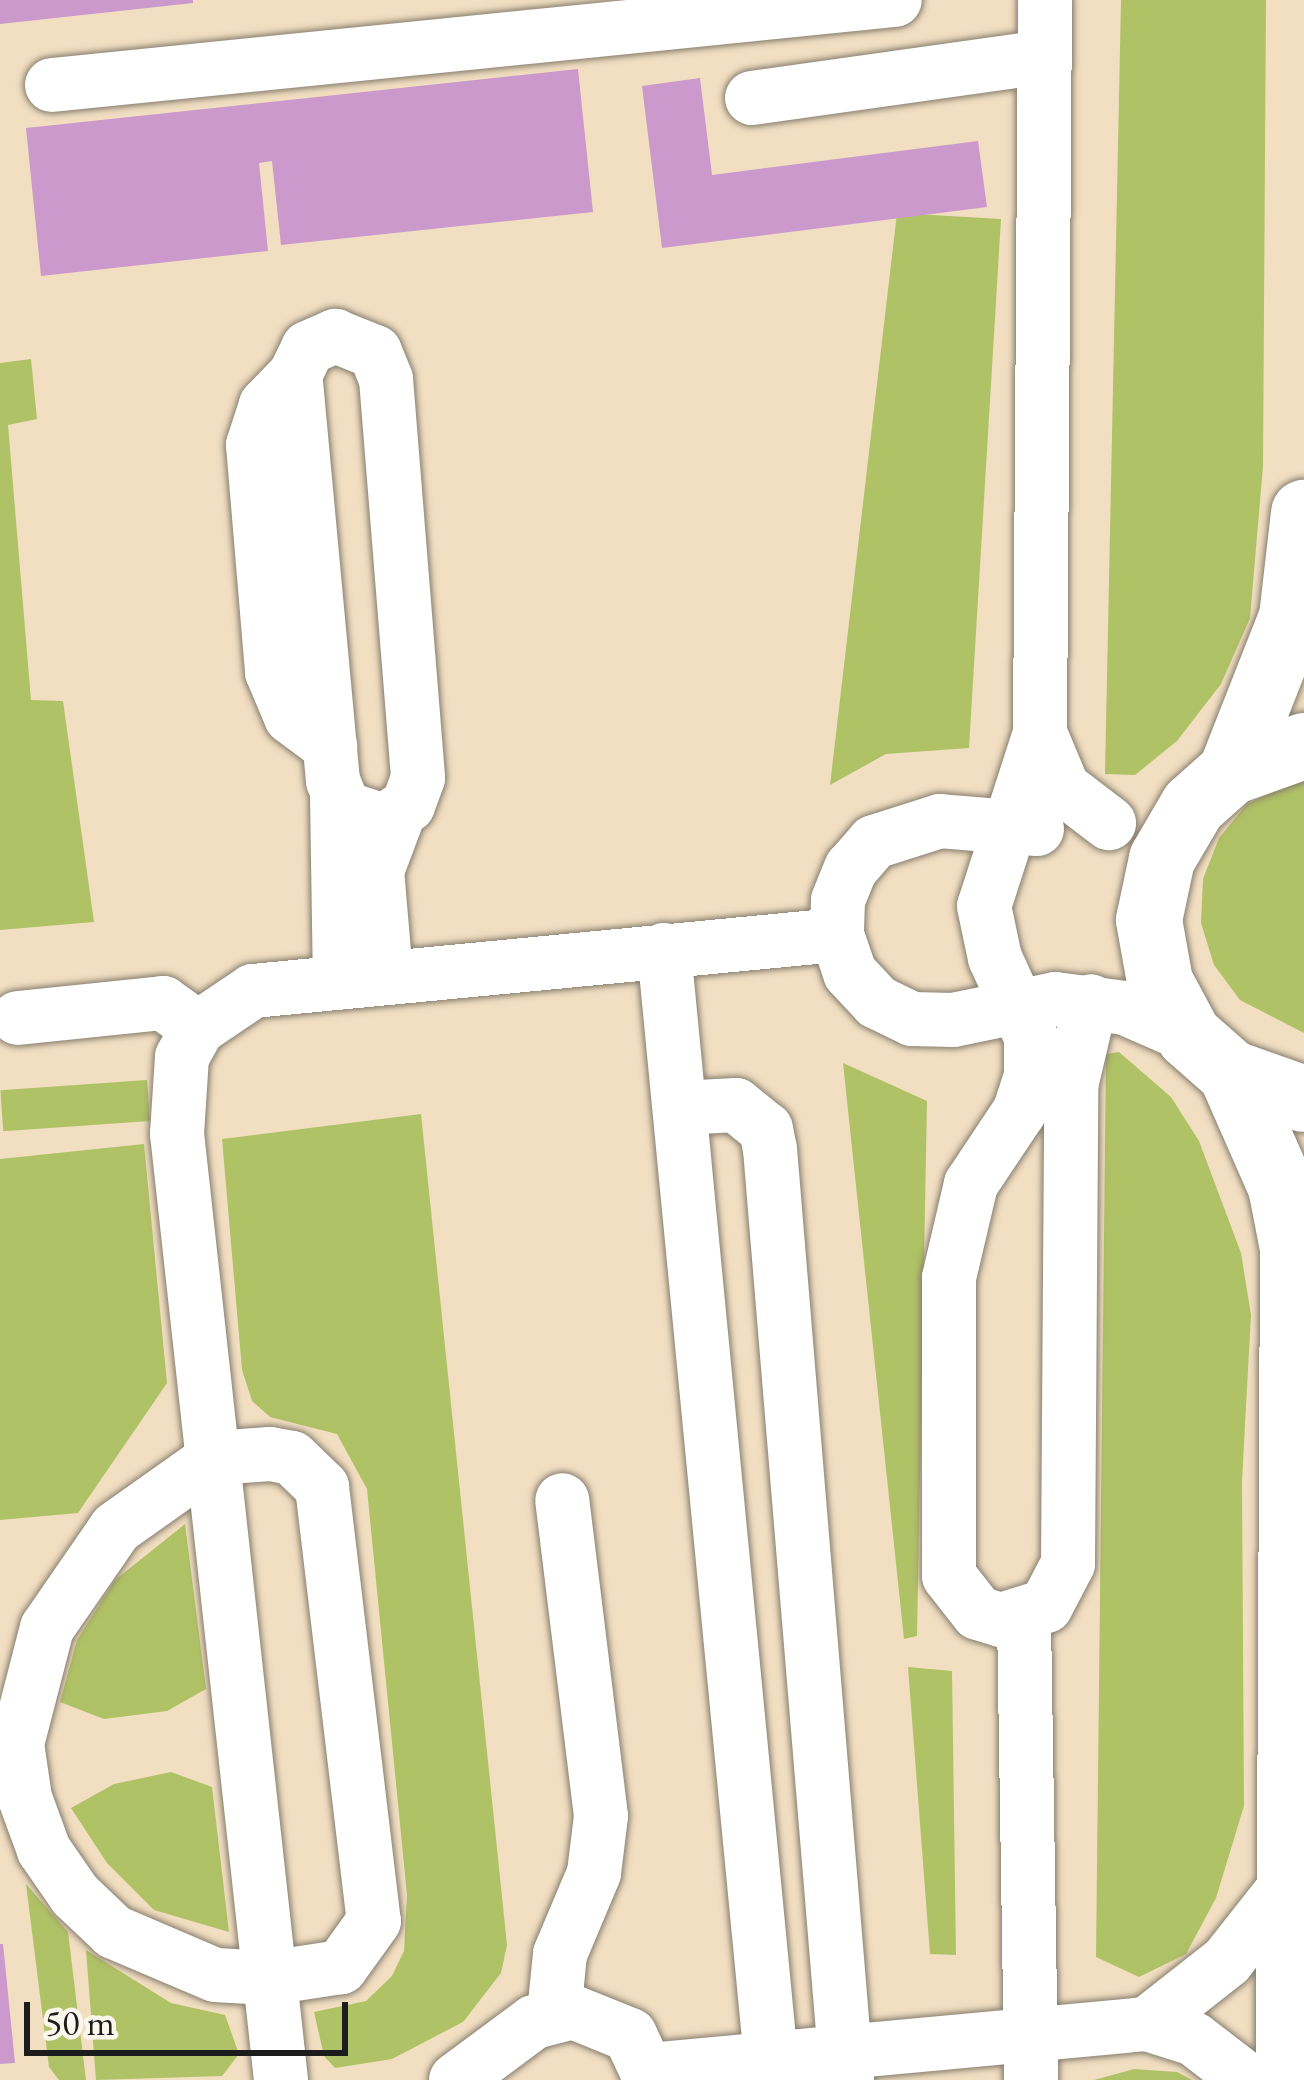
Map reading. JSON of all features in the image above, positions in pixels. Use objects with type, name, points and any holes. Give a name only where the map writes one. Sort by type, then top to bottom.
[{"type":"main road","points":[[1289,2080],[1297,1882],[1293,1248],[1281,1187],[1210,1055],[1160,982],[1149,920],[1162,860],[1212,789],[1292,617],[1304,513]]},
{"type":"main road","points":[[1212,789],[1304,746]]},
{"type":"main road","points":[[1210,1055],[1304,1099]]},
{"type":"lane","points":[[52,86],[895,0]]},
{"type":"lane","points":[[1045,0],[1040,734],[984,906],[995,958],[1020,1001],[1031,1076],[955,1229],[947,1553],[960,1598],[978,1613],[1024,1618],[1062,1588],[1068,1564],[1070,1086],[1091,1001]]},
{"type":"lane","points":[[752,98],[1044,57]]},
{"type":"lane","points":[[335,336],[364,343],[383,365],[418,778],[377,871],[363,978],[333,771],[295,375],[308,348],[335,336]]},
{"type":"lane","points":[[1040,734],[1063,788],[1109,824]]},
{"type":"lane","points":[[333,771],[369,821],[398,815]]},
{"type":"lane","points":[[1210,1055],[1091,1001],[1020,1001],[953,1020],[912,1019],[877,1003],[850,973],[837,935],[838,901],[874,842],[940,821],[1006,829],[1109,824],[1212,789]]},
{"type":"lane","points":[[281,2080],[174,1089],[198,1028],[253,991],[837,935]]},
{"type":"lane","points":[[664,950],[772,2069]]},
{"type":"lane","points":[[18,1018],[163,1003],[198,1028]]},
{"type":"lane","points":[[680,1108],[736,1105],[766,1129],[770,1149],[846,2066]]},
{"type":"lane","points":[[215,1458],[292,1458],[322,1487],[373,1902],[374,1921],[356,1955],[322,1973],[269,1978],[214,1975],[114,1932],[75,1895],[44,1850],[25,1798],[17,1744],[47,1628],[77,1575],[116,1528],[215,1458]]},
{"type":"lane","points":[[554,2014],[560,1954],[594,1873],[601,1816],[562,1500]]},
{"type":"lane","points":[[1024,1618],[1031,2058]]},
{"type":"lane","points":[[456,2080],[554,2014],[613,2022],[651,2075],[1031,2058],[1147,2024],[1227,1961],[1297,1882]]},
{"type":"lane","points":[[1147,2024],[1195,2039],[1247,2080]]},
{"type":"green space","points":[[1121,0],[1266,0],[1263,466],[1250,618],[1221,684],[1177,741],[1135,775],[1105,774]]},
{"type":"green space","points":[[897,213],[1001,219],[969,748],[886,754],[830,785]]},
{"type":"green space","points":[[31,359],[37,419],[8,425],[31,700],[63,701],[94,922],[0,930],[0,363]]},
{"type":"green space","points":[[1304,778],[1304,1033],[1240,1000],[1214,965],[1201,923],[1203,879],[1219,838],[1247,804]]},
{"type":"green space","points":[[1119,1052],[1171,1097],[1199,1141],[1241,1253],[1251,1315],[1242,1481],[1244,1806],[1216,1898],[1186,1954],[1139,1977],[1096,1957],[1106,1054]]},
{"type":"green space","points":[[843,1063],[927,1101],[917,1636],[904,1639]]},
{"type":"green space","points":[[147,1080],[150,1121],[3,1131],[0,1090]]},
{"type":"green space","points":[[421,1114],[507,1945],[501,1973],[463,2022],[392,2059],[335,2068],[324,2056],[314,2012],[366,2001],[392,1976],[404,1951],[407,1895],[367,1489],[337,1434],[270,1417],[252,1401],[242,1370],[222,1139]]},
{"type":"green space","points":[[144,1144],[167,1383],[78,1513],[0,1520],[0,1159]]},
{"type":"green space","points":[[185,1524],[206,1689],[167,1711],[104,1719],[60,1702],[77,1640],[115,1580]]},
{"type":"green space","points":[[908,1667],[952,1671],[956,1955],[930,1954]]},
{"type":"green space","points":[[171,1772],[212,1787],[229,1932],[154,1910],[107,1863],[71,1808],[114,1784]]},
{"type":"green space","points":[[26,1884],[68,1932],[86,2080],[59,2080],[49,2067]]},
{"type":"green space","points":[[86,1950],[171,2003],[225,2015],[239,2054],[222,2076],[96,2080]]},
{"type":"green space","points":[[1134,2069],[1177,2072],[1192,2080],[1094,2080]]},
{"type":"building","points":[[0,0],[193,0],[193,3],[0,24]]},
{"type":"building","points":[[578,69],[593,212],[281,245],[272,161],[259,163],[268,251],[41,276],[26,128]]},
{"type":"building","points":[[700,78],[712,175],[978,141],[987,207],[662,248],[642,86]]},
{"type":"building","points":[[0,1944],[15,2063],[0,2064]]}]
